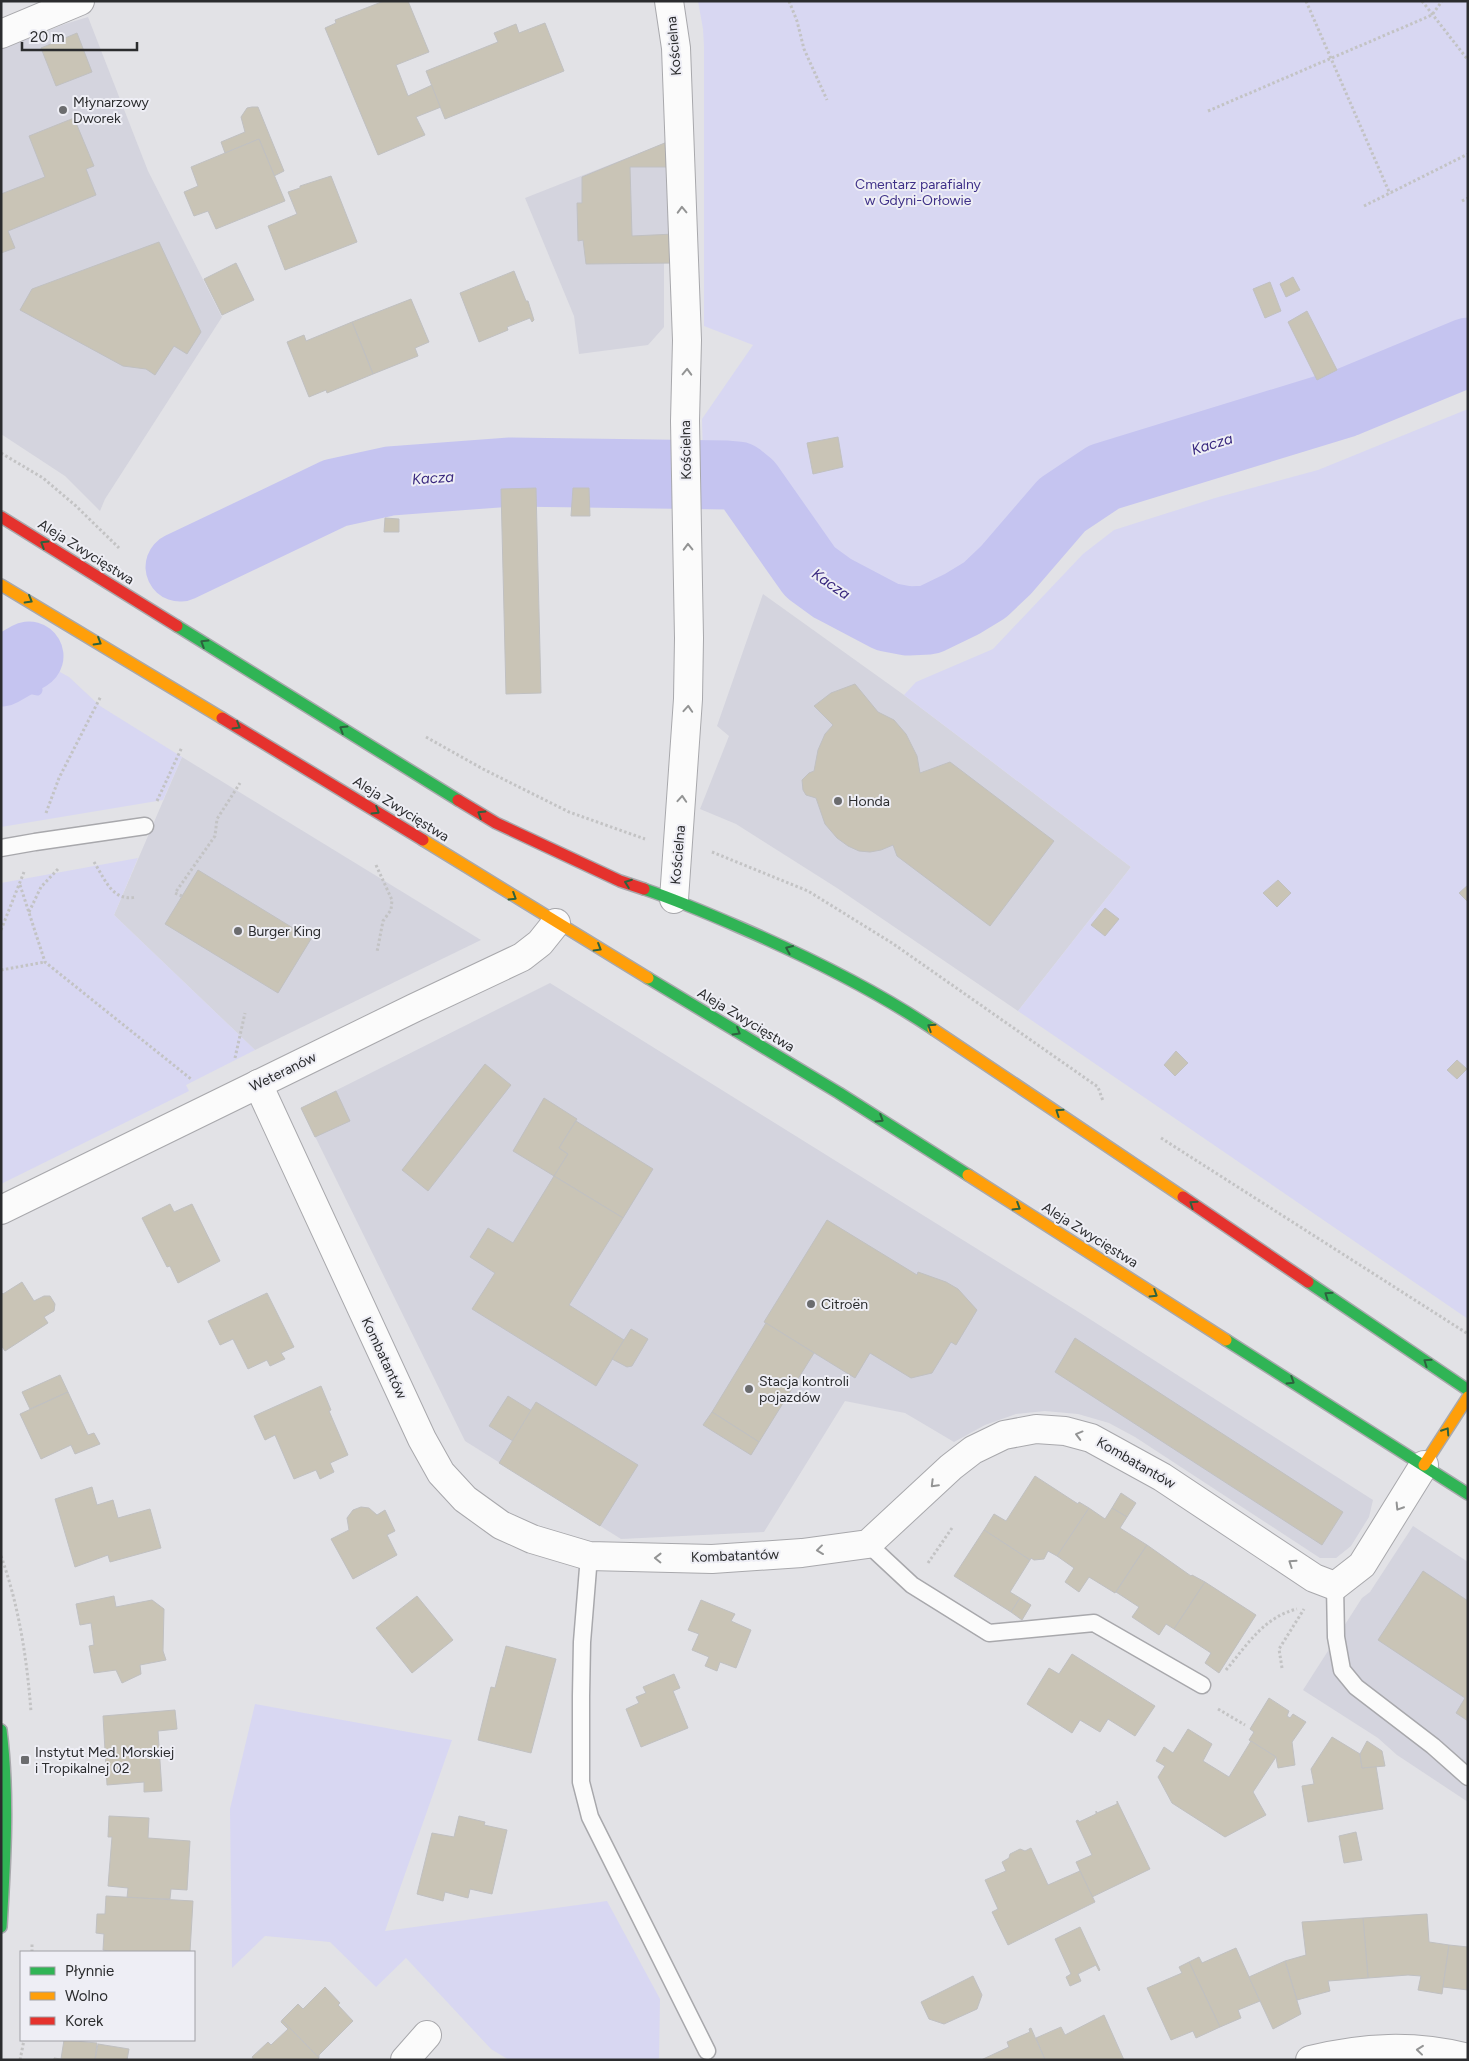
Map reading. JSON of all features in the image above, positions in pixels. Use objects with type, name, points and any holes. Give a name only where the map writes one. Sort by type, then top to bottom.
[{"type":"main road","name":"Aleja Zwycięstwa","points":[[1,517],[496,823],[620,881],[674,900],[806,956],[908,1012],[1468,1390]]},
{"type":"main road","name":"Aleja Zwycięstwa","points":[[1,585],[352,796],[556,923],[839,1093],[1468,1494]]},
{"type":"main road","points":[[1424,1465],[1468,1397]]},
{"type":"main road","points":[[1,1730],[5,1761],[6,1844],[1,1927]]},
{"type":"street","points":[[1,34],[80,1]]},
{"type":"street","name":"Kościelna","points":[[669,1],[676,48],[687,356],[685,421],[688,699],[674,900]]},
{"type":"street","name":"Weteranów","points":[[1,1210],[522,957],[540,943],[556,923]]},
{"type":"street","name":"Kombatantów","points":[[258,1084],[422,1439],[441,1473],[465,1499],[501,1525],[532,1539],[589,1556],[712,1559],[802,1553],[868,1544],[951,1467],[973,1450],[1004,1435],[1036,1429],[1055,1430],[1091,1438],[1162,1477],[1314,1578],[1336,1586]]},
{"type":"street","points":[[1336,1586],[1362,1565],[1424,1465]]},
{"type":"street","points":[[405,2060],[427,2035]]},
{"type":"street","points":[[1310,2060],[1346,2051],[1402,2048],[1448,2053],[1468,2058]]},
{"type":"lane","points":[[1,848],[145,826]]},
{"type":"lane","points":[[868,1544],[912,1585],[989,1633],[1094,1623],[1202,1685]]},
{"type":"lane","points":[[589,1556],[582,1642],[581,1782],[590,1817],[708,2051]]},
{"type":"lane","points":[[1336,1586],[1336,1638],[1342,1670],[1356,1687],[1433,1746],[1468,1777]]},
{"type":"path","points":[[789,1],[798,21],[804,49],[827,100]]},
{"type":"path","points":[[1306,1],[1390,194]]},
{"type":"path","points":[[1422,1],[1468,60]]},
{"type":"path","points":[[1208,111],[1432,14],[1442,1]]},
{"type":"path","points":[[1364,206],[1468,154]]},
{"type":"path","points":[[1462,201],[1468,198]]},
{"type":"path","points":[[1,453],[43,478],[76,506],[120,549]]},
{"type":"path","points":[[1,930],[20,885],[59,778],[101,696]]},
{"type":"path","points":[[423,735],[483,769],[569,812],[654,842]]},
{"type":"path","points":[[145,826],[182,747]]},
{"type":"path","points":[[182,896],[175,893],[215,836],[217,819],[240,783]]},
{"type":"path","points":[[712,852],[808,891],[892,943],[1098,1087],[1103,1102]]},
{"type":"path","points":[[91,857],[115,894],[126,899],[136,897]]},
{"type":"path","points":[[376,865],[392,900],[391,910],[383,921],[377,952]]},
{"type":"path","points":[[29,912],[41,887],[56,870],[62,867]]},
{"type":"path","points":[[20,885],[45,962],[220,1102]]},
{"type":"path","points":[[1,970],[45,962]]},
{"type":"path","points":[[233,1066],[245,1012]]},
{"type":"path","points":[[1153,1133],[1468,1334]]},
{"type":"path","points":[[912,1585],[952,1528]]},
{"type":"path","points":[[1202,1685],[1219,1678],[1250,1640],[1272,1619],[1305,1607]]},
{"type":"path","points":[[1282,1668],[1279,1649],[1291,1629]]},
{"type":"path","points":[[20,2060],[24,2041]]},
{"type":"shaded area","points":[[88,17],[148,171],[222,317],[105,499],[100,511],[65,476],[1,434],[1,49]]},
{"type":"shaded area","points":[[675,139],[675,263],[664,263],[664,327],[648,345],[579,354],[574,316],[525,198]]},
{"type":"shaded area","points":[[763,594],[904,695],[1131,867],[1018,1011],[837,888],[736,824],[700,809],[729,736],[717,726]]},
{"type":"shaded area","points":[[182,757],[481,940],[255,1050],[114,915]]},
{"type":"shaded area","points":[[550,983],[1085,1316],[1373,1500],[1369,1517],[1351,1546],[1336,1558],[1320,1558],[1135,1437],[1109,1423],[1078,1414],[1045,1411],[1016,1414],[985,1425],[954,1442],[905,1413],[845,1401],[764,1532],[621,1539],[465,1441],[301,1108]]},
{"type":"shaded area","points":[[1413,1526],[1468,1562],[1468,1802],[1397,1755],[1378,1738],[1303,1690],[1362,1598],[1370,1592]]},
{"type":"green space","name":"Cmentarz parafialny w Gdyni-Orłowie","points":[[698,1],[1468,1],[1468,333],[1331,390],[1102,467],[1061,489],[1031,522],[1005,543],[969,581],[943,596],[931,611],[911,612],[871,601],[814,566],[784,524],[764,481],[740,464],[703,463],[702,419],[753,345],[704,326],[704,46]]},
{"type":"green space","points":[[1468,409],[1468,1319],[1018,1011],[1131,867],[904,695],[916,682],[993,649],[1083,554],[1114,530],[1215,498],[1318,470]]},
{"type":"green space","points":[[1,639],[69,677],[100,706],[182,757],[163,800],[1,827]]},
{"type":"green space","points":[[138,858],[114,915],[255,1050],[186,1085],[189,1091],[1,1184],[1,883]]},
{"type":"green space","points":[[255,1704],[452,1740],[385,1931],[607,1901],[660,1999],[659,2058],[655,2060],[509,2060],[491,2049],[406,1958],[376,1987],[330,1942],[265,1936],[232,1968],[230,1809]]},
{"type":"building","points":[[384,1],[408,1],[429,52],[396,65],[408,96],[432,85],[441,107],[416,117],[425,135],[378,155],[325,28],[336,23],[335,20]]},
{"type":"building","points":[[545,23],[564,71],[445,119],[426,71],[498,42],[494,33],[516,24],[519,33]]},
{"type":"building","points":[[77,33],[92,72],[56,86],[41,48]]},
{"type":"building","points":[[258,107],[284,171],[274,176],[259,139],[225,153],[221,142],[245,132],[241,117],[247,108]]},
{"type":"building","points":[[74,118],[94,166],[86,169],[96,195],[8,231],[15,248],[1,253],[1,194],[45,177],[29,136]]},
{"type":"building","points":[[259,139],[285,201],[216,229],[208,211],[194,216],[184,192],[198,186],[191,167]]},
{"type":"building","points":[[672,140],[672,167],[630,167],[632,236],[674,234],[675,263],[586,264],[583,240],[578,241],[577,203],[582,203],[582,177]]},
{"type":"building","points":[[331,176],[357,242],[285,270],[268,226],[297,214],[288,192]]},
{"type":"building","points":[[159,242],[201,332],[187,354],[174,346],[155,375],[146,369],[123,366],[20,310],[32,289]]},
{"type":"building","points":[[236,263],[254,300],[222,315],[204,279]]},
{"type":"building","points":[[514,271],[526,301],[528,301],[534,320],[532,322],[530,318],[507,327],[508,330],[479,342],[460,293]]},
{"type":"building","points":[[1293,277],[1300,290],[1286,297],[1280,284]]},
{"type":"building","points":[[1270,282],[1281,311],[1265,318],[1253,289]]},
{"type":"building","points":[[411,299],[429,342],[415,348],[418,356],[373,374],[352,322]]},
{"type":"building","points":[[1307,311],[1337,370],[1317,380],[1288,322]]},
{"type":"building","points":[[352,322],[373,374],[327,393],[326,390],[309,397],[287,342],[304,335],[306,341]]},
{"type":"building","points":[[838,437],[843,467],[813,474],[807,443]]},
{"type":"building","points":[[536,488],[541,693],[506,694],[501,489]]},
{"type":"building","points":[[573,488],[589,488],[590,516],[571,516]]},
{"type":"building","points":[[385,518],[399,519],[399,532],[384,532]]},
{"type":"building","points":[[855,684],[878,712],[894,720],[906,734],[917,756],[920,773],[950,762],[1054,841],[990,926],[897,856],[893,845],[870,852],[859,851],[837,838],[825,824],[816,798],[806,795],[803,790],[802,780],[814,771],[818,750],[825,734],[833,725],[814,706],[831,693]]},
{"type":"building","name":"Burger King","points":[[198,870],[311,939],[278,993],[165,924]]},
{"type":"building","points":[[1278,880],[1291,893],[1277,907],[1263,893]]},
{"type":"building","points":[[1468,885],[1468,902],[1459,893]]},
{"type":"building","points":[[1105,908],[1119,919],[1105,936],[1091,925]]},
{"type":"building","points":[[1176,1051],[1188,1063],[1175,1076],[1164,1065]]},
{"type":"building","points":[[1457,1060],[1467,1069],[1457,1079],[1447,1070]]},
{"type":"building","points":[[485,1064],[511,1085],[428,1191],[402,1170]]},
{"type":"building","points":[[336,1091],[350,1121],[315,1137],[301,1108]]},
{"type":"building","points":[[544,1098],[577,1119],[559,1148],[568,1154],[554,1176],[513,1151]]},
{"type":"building","points":[[576,1121],[653,1169],[623,1218],[554,1176],[568,1154],[559,1148]]},
{"type":"building","points":[[554,1176],[623,1218],[569,1305],[624,1340],[596,1386],[472,1309],[495,1273],[470,1257],[488,1228],[513,1243]]},
{"type":"building","points":[[170,1204],[174,1212],[192,1204],[220,1261],[178,1283],[170,1266],[167,1267],[142,1218]]},
{"type":"building","points":[[827,1220],[917,1275],[918,1272],[946,1282],[958,1289],[977,1310],[956,1345],[951,1342],[932,1373],[911,1378],[870,1353],[855,1378],[764,1322]]},
{"type":"building","points":[[22,1282],[34,1301],[44,1296],[50,1296],[55,1304],[54,1311],[44,1317],[48,1323],[5,1351],[1,1345],[1,1292],[3,1294]]},
{"type":"building","points":[[267,1293],[294,1347],[281,1353],[285,1359],[270,1366],[267,1360],[248,1369],[233,1339],[220,1345],[208,1321]]},
{"type":"building","points":[[766,1323],[814,1353],[759,1442],[712,1412]]},
{"type":"building","points":[[631,1329],[648,1339],[632,1366],[627,1367],[612,1359]]},
{"type":"building","points":[[1075,1338],[1343,1512],[1322,1545],[1055,1372]]},
{"type":"building","points":[[60,1375],[68,1392],[30,1409],[22,1392]]},
{"type":"building","points":[[321,1386],[331,1410],[329,1411],[348,1455],[330,1463],[334,1472],[320,1479],[316,1470],[294,1479],[275,1435],[265,1440],[254,1416]]},
{"type":"building","points":[[68,1392],[88,1435],[94,1433],[100,1444],[75,1454],[71,1445],[41,1459],[20,1414]]},
{"type":"building","points":[[508,1396],[532,1411],[513,1441],[489,1426]]},
{"type":"building","points":[[536,1402],[638,1465],[600,1526],[499,1463]]},
{"type":"building","points":[[712,1412],[759,1442],[751,1455],[703,1425]]},
{"type":"building","points":[[1035,1476],[1078,1504],[1079,1502],[1089,1508],[1057,1556],[1048,1551],[1044,1559],[1034,1560],[1031,1558],[1030,1560],[984,1530],[994,1514],[1006,1521]]},
{"type":"building","points":[[92,1487],[97,1505],[113,1500],[118,1518],[150,1509],[161,1548],[110,1562],[108,1555],[75,1567],[55,1499]]},
{"type":"building","points":[[1121,1493],[1136,1503],[1127,1517],[1112,1508]]},
{"type":"building","points":[[361,1507],[369,1508],[377,1515],[385,1510],[395,1531],[387,1535],[397,1555],[353,1579],[331,1539],[349,1530],[347,1518],[353,1510]]},
{"type":"building","points":[[1089,1508],[1105,1519],[1112,1508],[1127,1517],[1120,1528],[1147,1545],[1115,1593],[1089,1577],[1079,1592],[1065,1582],[1074,1568],[1057,1556]]},
{"type":"building","points":[[984,1530],[1030,1560],[1010,1592],[1020,1598],[1011,1612],[954,1576]]},
{"type":"building","points":[[1147,1545],[1191,1576],[1205,1582],[1174,1629],[1166,1624],[1159,1635],[1132,1617],[1139,1607],[1116,1592]]},
{"type":"building","points":[[1423,1571],[1468,1601],[1468,1721],[1456,1713],[1465,1698],[1378,1640]]},
{"type":"building","points":[[1205,1582],[1256,1615],[1219,1673],[1205,1663],[1211,1653],[1174,1629]]},
{"type":"building","points":[[114,1596],[116,1607],[152,1600],[164,1609],[163,1651],[166,1660],[140,1665],[141,1674],[122,1683],[116,1670],[94,1673],[89,1646],[94,1645],[91,1623],[80,1625],[76,1604]]},
{"type":"building","points":[[417,1596],[453,1640],[412,1673],[376,1628]]},
{"type":"building","points":[[1020,1598],[1031,1605],[1022,1620],[1011,1612]]},
{"type":"building","points":[[701,1600],[735,1614],[731,1621],[751,1630],[736,1668],[720,1662],[717,1671],[705,1666],[709,1657],[692,1650],[699,1634],[688,1630]]},
{"type":"building","points":[[506,1646],[556,1659],[531,1753],[478,1740],[491,1687],[495,1688]]},
{"type":"building","points":[[1072,1654],[1155,1706],[1135,1736],[1108,1719],[1100,1732],[1080,1720],[1072,1733],[1027,1704],[1049,1668],[1059,1674]]},
{"type":"building","points":[[674,1674],[680,1688],[673,1691],[688,1728],[641,1747],[626,1709],[639,1703],[636,1697],[646,1693],[643,1687]]},
{"type":"building","points":[[1269,1698],[1289,1711],[1287,1716],[1290,1718],[1293,1714],[1306,1722],[1292,1742],[1295,1765],[1278,1768],[1276,1757],[1249,1740],[1254,1732],[1250,1729]]},
{"type":"building","points":[[175,1710],[177,1729],[158,1731],[162,1791],[144,1792],[144,1782],[107,1785],[103,1716]]},
{"type":"building","points":[[1188,1729],[1212,1744],[1203,1761],[1229,1777],[1251,1741],[1276,1757],[1253,1792],[1266,1815],[1225,1837],[1172,1803],[1158,1777],[1165,1766],[1156,1761],[1164,1747],[1173,1753]]},
{"type":"building","points":[[1332,1737],[1360,1754],[1362,1768],[1376,1766],[1383,1809],[1308,1822],[1302,1786],[1314,1784],[1311,1769]]},
{"type":"building","points":[[1367,1741],[1382,1751],[1385,1766],[1362,1768],[1360,1754]]},
{"type":"building","points":[[1117,1801],[1150,1869],[1092,1897],[1076,1862],[1092,1855],[1076,1821],[1078,1820],[1079,1822],[1096,1814],[1096,1811],[1097,1813],[1117,1804]]},
{"type":"building","points":[[109,1816],[149,1818],[148,1838],[190,1841],[187,1890],[171,1889],[170,1899],[127,1898],[128,1888],[108,1886],[112,1837],[108,1837]]},
{"type":"building","points":[[459,1816],[485,1822],[484,1825],[507,1830],[492,1894],[470,1889],[468,1898],[445,1892],[443,1901],[417,1894],[432,1833],[454,1837]]},
{"type":"building","points":[[1356,1832],[1362,1860],[1344,1863],[1339,1836]]},
{"type":"building","points":[[1031,1848],[1048,1885],[1080,1871],[1095,1902],[1008,1945],[992,1912],[998,1909],[985,1880],[1006,1871],[1002,1862],[1009,1858],[1010,1854],[1020,1849],[1025,1851]]},
{"type":"building","points":[[106,1896],[193,1901],[190,1951],[103,1950],[104,1934],[96,1933],[97,1914],[105,1914]]},
{"type":"building","points":[[1427,1914],[1429,1942],[1449,1945],[1442,1994],[1418,1990],[1421,1976],[1368,1978],[1363,1918]]},
{"type":"building","points":[[1363,1918],[1368,1978],[1328,1981],[1330,1991],[1297,2000],[1285,1961],[1306,1955],[1302,1922]]},
{"type":"building","points":[[1080,1927],[1100,1970],[1096,1965],[1078,1974],[1081,1981],[1070,1986],[1066,1977],[1071,1974],[1055,1939]]},
{"type":"building","points":[[1449,1945],[1468,1947],[1468,1990],[1443,1987]]},
{"type":"building","points":[[1236,1948],[1260,2001],[1238,2010],[1241,2018],[1220,2027],[1189,1962],[1199,1957],[1202,1963]]},
{"type":"building","points":[[1285,1961],[1301,2014],[1273,2029],[1249,1977]]},
{"type":"building","points":[[1189,1962],[1220,2027],[1196,2038],[1193,2031],[1171,2040],[1147,1988],[1182,1973],[1179,1967]]},
{"type":"building","points":[[973,1976],[982,1995],[977,2009],[944,2024],[929,2019],[921,2002]]},
{"type":"building","points":[[325,1987],[353,2021],[319,2055],[319,2058],[282,2020],[298,2004],[303,2009]]},
{"type":"building","points":[[1104,2015],[1124,2060],[1045,2060],[1036,2038],[1061,2027],[1065,2035]]},
{"type":"building","points":[[282,2020],[319,2058],[317,2060],[254,2060],[252,2057],[268,2042],[271,2045],[288,2029],[281,2022]]},
{"type":"building","points":[[1031,2028],[1045,2060],[981,2060],[1009,2047],[1007,2042],[1030,2032],[1029,2029]]},
{"type":"building","points":[[64,2041],[97,2043],[95,2060],[54,2060],[54,2058],[61,2059]]},
{"type":"building","points":[[98,2044],[129,2049],[127,2060],[95,2060]]},
{"type":"waterway","name":"Kacza","points":[[180,567],[335,493],[390,481],[511,472],[727,475],[738,476],[749,485],[810,572],[832,588],[887,617],[908,621],[929,620],[985,590],[1006,570],[1062,505],[1104,477],[1345,403],[1468,352]]},
{"type":"waterway","name":"Kacza","points":[[1,672],[29,656]]},
{"type":"waterway","points":[[1,682],[37,690]]},
{"type":"traffic: fast","points":[[177,626],[458,800]]},
{"type":"traffic: fast","points":[[644,889],[680,902],[814,961],[862,986],[933,1029]]},
{"type":"traffic: fast","points":[[648,978],[839,1093],[968,1175]]},
{"type":"traffic: fast","points":[[1308,1282],[1468,1390]]},
{"type":"traffic: fast","points":[[1226,1340],[1468,1494]]},
{"type":"traffic: fast","points":[[1,1730],[6,1803],[1,1927]]},
{"type":"traffic: slow","points":[[1,585],[222,718]]},
{"type":"traffic: slow","points":[[423,840],[648,978]]},
{"type":"traffic: slow","points":[[933,1029],[1183,1197]]},
{"type":"traffic: slow","points":[[968,1175],[1226,1340]]},
{"type":"traffic: slow","points":[[1424,1465],[1468,1397]]},
{"type":"traffic: jam","points":[[1,517],[177,626]]},
{"type":"traffic: jam","points":[[222,718],[423,840]]},
{"type":"traffic: jam","points":[[458,800],[496,823],[620,881],[644,889]]},
{"type":"traffic: jam","points":[[1183,1197],[1308,1282]]},
{"type":"place","name":"Młynarzowy Dworek","points":[[63,110]]},
{"type":"place","name":"Honda","points":[[838,801]]},
{"type":"place","name":"Burger King","points":[[238,931]]},
{"type":"place","name":"Citroën","points":[[811,1304]]},
{"type":"place","name":"Stacja kontroli pojazdów","points":[[749,1389]]},
{"type":"place","name":"Instytut Med. Morskiej i Tropikalnej 02","points":[[25,1760]]}]
